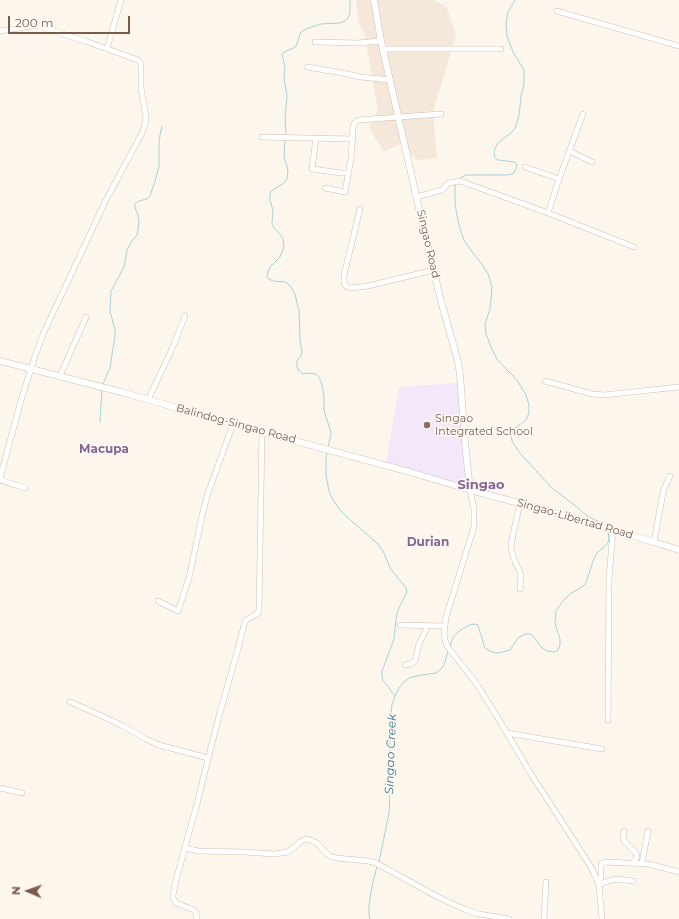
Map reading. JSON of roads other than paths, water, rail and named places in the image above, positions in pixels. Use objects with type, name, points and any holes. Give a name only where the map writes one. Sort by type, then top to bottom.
[{"type":"street","points":[[107,49],[121,0]]},
{"type":"street","name":"Singao Road","points":[[374,0],[382,49],[398,118],[434,270],[458,362],[470,490]]},
{"type":"street","points":[[557,11],[679,46]]},
{"type":"street","points":[[0,32],[38,26],[137,59],[140,62],[141,88],[146,115],[142,133],[87,239],[44,332],[31,369],[0,479],[25,488]]},
{"type":"street","points":[[315,42],[357,43],[381,41]]},
{"type":"street","points":[[382,49],[501,50]]},
{"type":"street","points":[[307,67],[361,77],[390,80]]},
{"type":"street","points":[[325,188],[346,192],[353,127],[358,120],[441,114]]},
{"type":"street","points":[[548,212],[558,179],[583,114]]},
{"type":"street","points":[[262,137],[352,139]]},
{"type":"street","points":[[316,138],[312,169],[349,173]]},
{"type":"street","points":[[569,151],[592,162]]},
{"type":"street","points":[[525,168],[558,179]]},
{"type":"street","points":[[417,198],[438,192],[449,183],[460,181],[548,212],[634,247]]},
{"type":"street","points":[[360,209],[344,275],[344,283],[346,286],[351,288],[368,286],[434,270]]},
{"type":"street","points":[[148,400],[185,316]]},
{"type":"street","points":[[60,376],[86,317]]},
{"type":"street","name":"Balindog-Singao Road","points":[[0,361],[148,400],[403,470],[470,490]]},
{"type":"street","points":[[545,381],[592,394],[604,395],[679,387]]},
{"type":"street","points":[[158,601],[178,611],[189,578],[207,496],[233,424]]},
{"type":"street","points":[[197,919],[194,910],[176,903],[173,898],[173,890],[244,625],[246,620],[257,614],[259,611],[262,432]]},
{"type":"street","points":[[654,542],[658,512],[664,489],[670,476]]},
{"type":"street","points":[[470,490],[474,509],[474,527],[450,601],[444,626],[445,640],[447,646],[476,683],[531,774],[591,868],[598,883],[602,919]]},
{"type":"street","name":"Singao-Libertad Road","points":[[470,490],[520,503],[679,550]]},
{"type":"street","points":[[520,503],[512,539],[513,556],[521,575],[520,588]]},
{"type":"street","points":[[608,720],[609,579],[613,530]]},
{"type":"street","points":[[400,625],[444,626]]},
{"type":"street","points":[[405,665],[415,661],[419,644],[426,630],[426,626]]},
{"type":"street","points":[[70,702],[107,718],[146,740],[208,758]]},
{"type":"street","points":[[507,733],[602,749]]},
{"type":"street","points":[[0,788],[22,793]]},
{"type":"street","points":[[624,831],[624,841],[636,852],[637,856],[633,863]]},
{"type":"street","points":[[642,863],[648,831]]},
{"type":"street","points":[[185,848],[204,852],[274,854],[288,852],[300,842],[308,839],[317,843],[330,856],[376,863],[438,897],[466,910],[479,914],[509,919]]},
{"type":"street","points":[[598,883],[601,878],[602,865],[604,862],[642,863],[679,872]]},
{"type":"street","points":[[598,883],[616,879],[633,881]]},
{"type":"street","points":[[544,919],[546,882]]},
{"type":"waterway","points":[[286,135],[285,118],[287,96],[284,79],[285,67],[282,55],[284,52],[296,46],[301,32],[306,29],[320,24],[340,23],[345,21],[350,13],[350,0]]},
{"type":"waterway","name":"Singao Creek","points":[[459,179],[466,175],[508,175],[513,174],[516,169],[517,165],[515,162],[498,160],[495,158],[494,154],[498,143],[515,128],[519,116],[524,84],[524,70],[513,52],[507,36],[506,24],[508,12],[515,0]]},
{"type":"waterway","points":[[103,384],[110,368],[115,336],[110,311],[111,291],[124,267],[127,250],[137,235],[139,221],[135,204],[139,201],[147,199],[150,196],[156,178],[159,166],[159,145],[162,126]]},
{"type":"waterway","points":[[285,140],[284,157],[288,170],[287,179],[284,183],[271,191],[270,195],[273,210],[272,223],[283,239],[284,247],[280,257],[268,271],[267,276],[273,281],[286,282],[295,294],[299,311],[302,352],[297,361],[297,366],[298,370],[303,374],[316,374],[319,377],[324,397],[324,411],[331,434],[328,447]]},
{"type":"waterway","name":"Singao Creek","points":[[456,184],[455,202],[460,229],[464,240],[488,274],[492,287],[490,309],[485,324],[486,334],[497,359],[517,380],[526,395],[529,405],[529,413],[526,420],[514,429],[511,435],[512,441],[518,451],[551,487],[586,515],[604,525]]},
{"type":"waterway","points":[[100,422],[102,390]]},
{"type":"waterway","points":[[327,453],[326,475],[332,498],[340,510],[378,544],[384,553],[390,568],[406,588],[407,592],[398,610],[394,639],[382,671],[383,680],[395,696]]},
{"type":"waterway","name":"Singao Creek","points":[[450,646],[453,638],[459,631],[469,625],[474,624],[478,625],[485,648],[492,652],[499,653],[510,650],[518,638],[525,634],[530,634],[533,636],[542,648],[547,651],[554,652],[558,650],[560,639],[555,623],[556,611],[570,594],[586,583],[594,558],[597,553],[608,543],[608,532]]},
{"type":"waterway","name":"Singao Creek","points":[[379,862],[389,813],[390,726],[392,704],[399,688],[409,678],[436,673],[441,669],[444,665],[448,651]]},
{"type":"waterway","name":"Singao Creek","points":[[370,919],[369,906],[377,866]]},
{"type":"place","name":"Singao Integrated School","points":[[427,425]]},
{"type":"district","name":"Macupa","points":[[104,449]]},
{"type":"district","name":"Singao","points":[[481,485]]},
{"type":"district","name":"Durian","points":[[428,542]]}]
